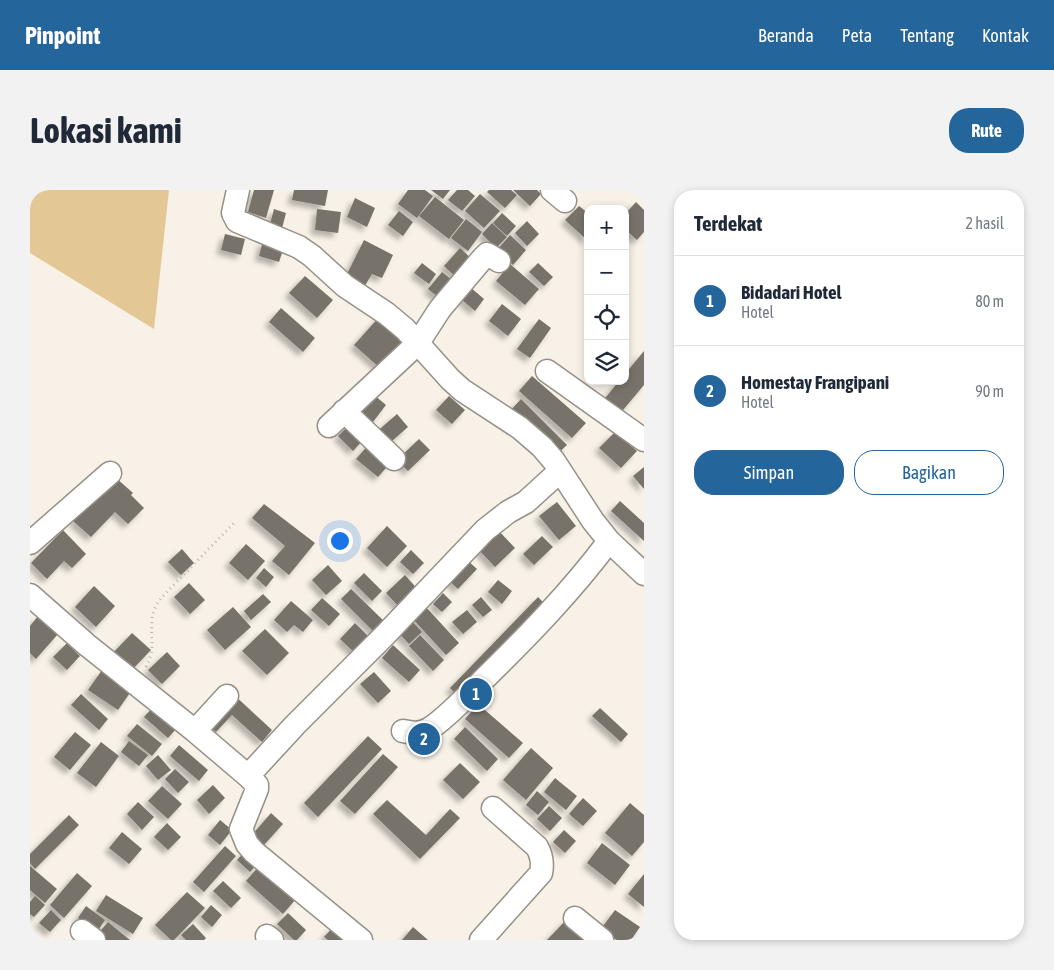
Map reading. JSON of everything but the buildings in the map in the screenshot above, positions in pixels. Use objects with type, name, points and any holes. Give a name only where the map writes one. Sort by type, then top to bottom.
[{"type":"street","points":[[238,190],[233,213],[236,220],[300,247],[345,286],[388,314],[405,328],[450,379],[473,398],[492,408],[520,428],[542,447],[609,541],[644,574]]},
{"type":"street","points":[[394,459],[337,418],[418,343],[440,309],[487,254],[499,261]]},
{"type":"street","points":[[547,371],[644,440]]},
{"type":"street","points":[[248,776],[295,725],[385,635],[485,530],[508,512],[526,502],[560,471]]},
{"type":"street","points":[[30,543],[110,473]]},
{"type":"street","points":[[403,731],[416,733],[430,728],[465,698],[525,640],[594,561],[609,541]]},
{"type":"street","points":[[30,594],[87,645],[196,731],[257,785],[241,829],[247,844],[254,852],[360,940]]},
{"type":"street","points":[[196,731],[227,696]]},
{"type":"street","points":[[480,940],[541,873],[542,868],[541,854],[537,847],[493,808]]},
{"type":"street","points":[[574,918],[602,940]]},
{"type":"path","points":[[136,685],[149,661],[153,641],[153,612],[161,598],[234,523]]},
{"type":"shaded area","points":[[30,190],[169,190],[154,329],[30,253]]},
{"type":"place","name":"Bidadari Hotel","points":[[476,694]]},
{"type":"place","name":"Homestay Frangipani","points":[[424,739]]}]
